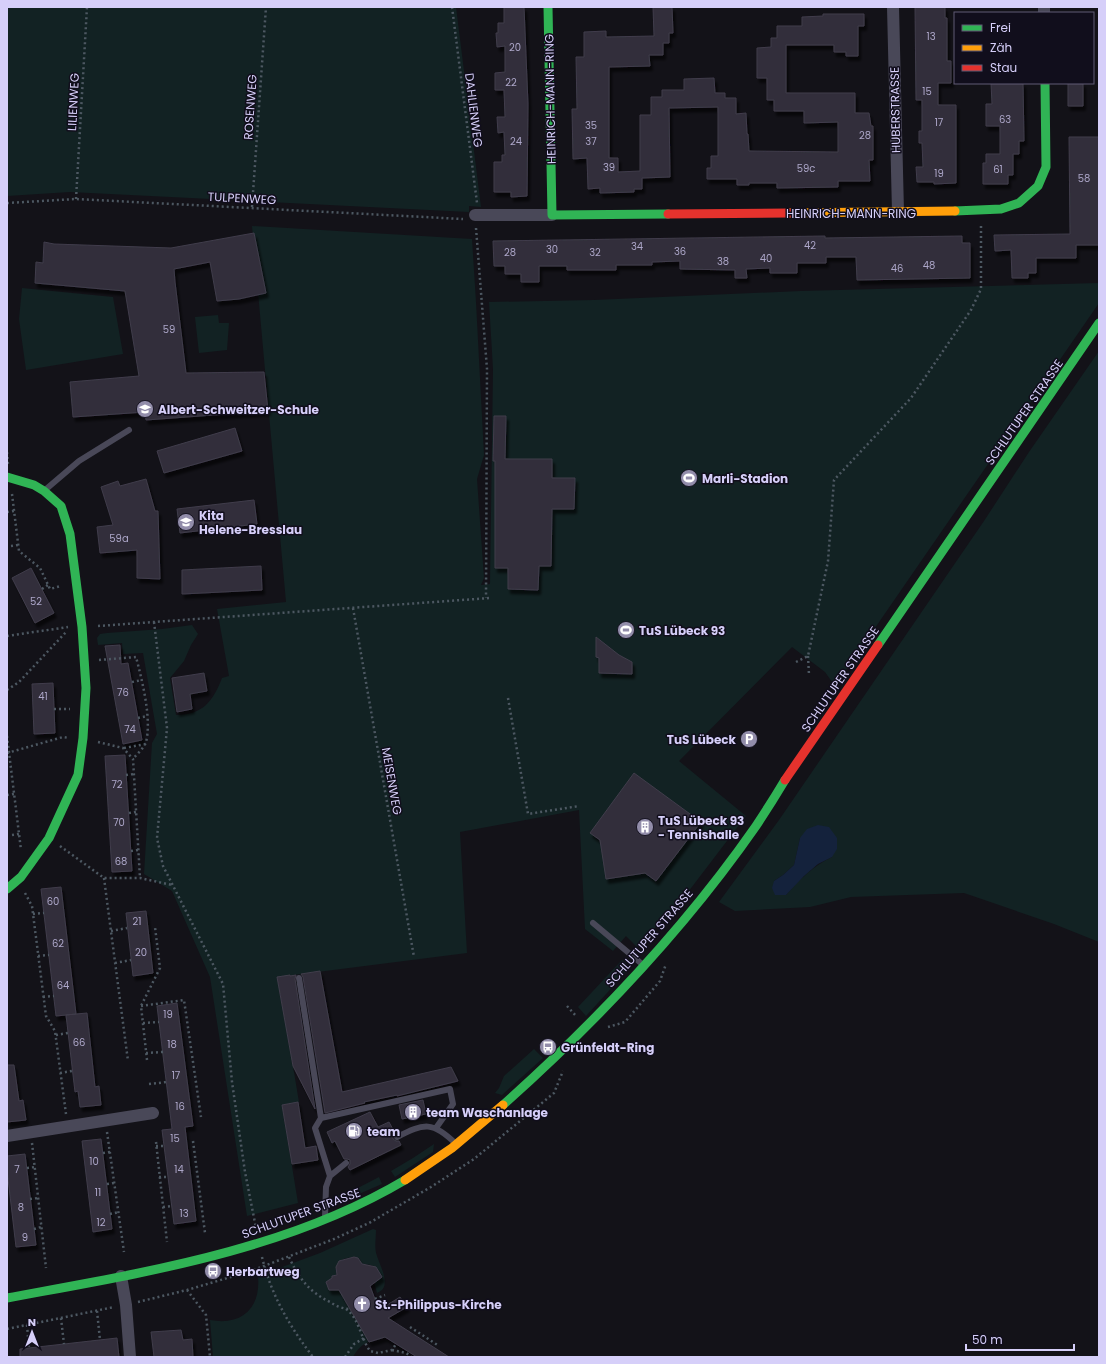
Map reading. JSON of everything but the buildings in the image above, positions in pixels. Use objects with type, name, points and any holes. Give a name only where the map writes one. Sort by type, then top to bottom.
[{"type":"main road","name":"HEINRICH-MANN-RING","points":[[548,7],[552,215],[981,211],[1001,209],[1019,203],[1038,186],[1046,167],[1045,84]]},
{"type":"main road","name":"SCHLUTUPER STRASSE","points":[[7,1298],[121,1276],[259,1242],[325,1219],[368,1201],[431,1164],[457,1145],[494,1114],[594,1018],[644,965],[676,928],[750,833],[1099,323]]},
{"type":"main road","points":[[7,477],[34,485],[44,491],[61,506],[70,534],[86,626],[86,688],[83,738],[78,775],[49,838],[21,877],[7,888]]},
{"type":"street","name":"HUBERSTRASSE","points":[[893,7],[898,212]]},
{"type":"street","name":"HEINRICH-MANN-RING","points":[[475,215],[552,215]]},
{"type":"street","points":[[7,1136],[152,1113]]},
{"type":"street","points":[[121,1276],[126,1305],[130,1357]]},
{"type":"lane","points":[[44,491],[79,461],[129,430]]},
{"type":"lane","points":[[593,923],[644,965]]},
{"type":"lane","points":[[299,978],[321,1118],[315,1128],[330,1176]]},
{"type":"lane","points":[[321,1118],[450,1089],[453,1104],[436,1128]]},
{"type":"lane","points":[[396,1137],[410,1130],[425,1126],[436,1128],[444,1132],[457,1145]]},
{"type":"lane","points":[[325,1219],[326,1187],[330,1176],[346,1163]]},
{"type":"path","name":"LILIENWEG","points":[[76,199],[87,7]]},
{"type":"path","name":"ROSENWEG","points":[[252,208],[266,7]]},
{"type":"path","name":"DAHLIENWEG","points":[[452,7],[477,205],[475,215],[487,369],[486,598]]},
{"type":"path","name":"TULPENWEG","points":[[7,203],[76,199],[464,219],[475,215]]},
{"type":"path","points":[[809,675],[808,656],[828,561],[834,480],[912,398],[971,310],[981,289],[981,211]]},
{"type":"path","points":[[7,452],[8,464]]},
{"type":"path","points":[[12,492],[19,551],[40,568],[50,589],[65,584]]},
{"type":"path","points":[[7,512],[14,511]]},
{"type":"path","points":[[11,546],[18,545]]},
{"type":"path","points":[[42,589],[48,585]]},
{"type":"path","points":[[86,626],[490,598]]},
{"type":"path","name":"MEISENWEG","points":[[353,608],[414,957]]},
{"type":"path","points":[[154,622],[167,728],[157,838],[163,866],[223,984],[232,1082],[245,1172],[264,1266],[283,1314],[313,1357]]},
{"type":"path","points":[[7,636],[71,627],[19,682],[7,690]]},
{"type":"path","points":[[796,662],[808,656]]},
{"type":"path","points":[[94,661],[136,657],[142,680],[147,716],[146,744],[133,759]]},
{"type":"path","points":[[132,682],[142,680]]},
{"type":"path","points":[[508,698],[528,814],[579,806]]},
{"type":"path","points":[[54,709],[73,709]]},
{"type":"path","points":[[138,718],[147,716]]},
{"type":"path","points":[[7,736],[20,848],[22,852]]},
{"type":"path","points":[[8,753],[63,738],[71,738]]},
{"type":"path","points":[[97,742],[123,748],[146,744]]},
{"type":"path","points":[[123,748],[133,759],[140,878]]},
{"type":"path","points":[[126,775],[134,774]]},
{"type":"path","points":[[7,795],[14,794]]},
{"type":"path","points":[[129,813],[136,812]]},
{"type":"path","points":[[12,836],[19,834]]},
{"type":"path","points":[[58,845],[104,878],[140,878],[172,885]]},
{"type":"path","points":[[131,851],[138,850]]},
{"type":"path","points":[[104,878],[128,1061]]},
{"type":"path","points":[[22,889],[32,906],[34,914],[43,997],[46,1016],[56,1035],[66,1117]]},
{"type":"path","points":[[34,914],[44,913]]},
{"type":"path","points":[[147,1060],[141,1006],[160,968],[155,927]]},
{"type":"path","points":[[111,930],[128,928]]},
{"type":"path","points":[[38,956],[49,955]]},
{"type":"path","points":[[115,963],[131,960]]},
{"type":"path","points":[[43,997],[54,996]]},
{"type":"path","points":[[141,1006],[184,1000],[201,1117]]},
{"type":"path","points":[[143,1023],[159,1022]]},
{"type":"path","points":[[56,1035],[68,1033]]},
{"type":"path","points":[[146,1053],[163,1052]]},
{"type":"path","points":[[60,1072],[72,1071]]},
{"type":"path","points":[[149,1084],[167,1082]]},
{"type":"path","points":[[106,1126],[124,1252]]},
{"type":"path","points":[[31,1139],[46,1268]]},
{"type":"path","points":[[193,1141],[205,1233]]},
{"type":"path","points":[[156,1142],[167,1242]]},
{"type":"path","points":[[156,1146],[164,1146]]},
{"type":"path","points":[[103,1153],[110,1152]]},
{"type":"path","points":[[27,1168],[35,1167]]},
{"type":"path","points":[[160,1177],[168,1176]]},
{"type":"path","points":[[107,1184],[114,1182]]},
{"type":"path","points":[[30,1199],[38,1198]]},
{"type":"path","points":[[264,1266],[334,1239],[401,1205]]},
{"type":"path","points":[[163,1207],[172,1206]]},
{"type":"path","points":[[110,1214],[118,1212]]},
{"type":"path","points":[[34,1229],[41,1227]]},
{"type":"path","points":[[289,1257],[306,1286],[324,1300],[346,1309],[350,1309]]},
{"type":"path","points":[[187,1290],[206,1315],[210,1357]]},
{"type":"path","points":[[375,1299],[385,1295]]},
{"type":"path","points":[[346,1309],[365,1337],[368,1348],[373,1352],[378,1353],[392,1350],[406,1353],[411,1356]]},
{"type":"path","points":[[97,1311],[100,1340]]},
{"type":"path","points":[[61,1318],[64,1344]]},
{"type":"path","points":[[27,1325],[29,1348]]},
{"type":"path","points":[[410,1327],[439,1346]]},
{"type":"path","points":[[345,1357],[354,1344],[365,1337]]},
{"type":"path","points":[[392,1350],[396,1344]]},
{"type":"shaded area","points":[[7,7],[456,7],[481,207],[469,206],[469,212],[70,192],[7,196]]},
{"type":"shaded area","points":[[252,226],[472,239],[484,455],[477,479],[484,578],[481,585],[490,584],[493,369],[489,302],[594,300],[801,291],[1099,283],[1099,303],[835,686],[825,672],[792,647],[679,761],[746,816],[685,896],[637,947],[626,936],[613,951],[585,929],[579,810],[460,832],[467,953],[278,977],[299,1102],[282,1105],[298,1203],[247,1216],[210,977],[172,891],[144,874],[152,743],[157,734],[143,653],[123,654],[122,643],[98,645],[97,638],[100,634],[107,633],[192,625],[198,634],[184,661],[170,678],[176,715],[185,714],[200,709],[206,705],[211,700],[222,678],[229,676],[217,609],[286,602]]},
{"type":"shaded area","points":[[22,288],[113,297],[123,354],[26,370],[19,319]]},
{"type":"shaded area","points":[[218,315],[219,323],[229,323],[227,350],[199,353],[195,317]]},
{"type":"shaded area","points":[[1099,351],[1099,942],[1054,924],[964,893],[851,897],[810,907],[735,911],[719,902],[779,820],[984,521],[1029,452]],"holes":[[[800,838],[832,857],[807,873],[786,895],[774,881],[794,865]]]},
{"type":"shaded area","points":[[622,960],[626,963],[628,970],[586,1016],[578,1007]]},
{"type":"shaded area","points":[[534,1049],[543,1058],[502,1095],[495,1093],[504,1076]]},
{"type":"shaded area","points":[[434,1144],[433,1152],[395,1177],[391,1171]]},
{"type":"shaded area","points":[[379,1177],[382,1184],[336,1204],[334,1197],[352,1191]]},
{"type":"shaded area","points":[[373,1229],[376,1230],[376,1253],[383,1271],[385,1282],[382,1290],[377,1293],[374,1282],[381,1276],[378,1270],[371,1265],[362,1265],[360,1259],[356,1257],[343,1259],[340,1261],[337,1266],[336,1275],[332,1276],[332,1278],[326,1282],[329,1289],[338,1288],[369,1342],[364,1344],[353,1357],[213,1357],[210,1320],[231,1320],[240,1317],[247,1312],[253,1306],[256,1297],[258,1276],[320,1253]]},
{"type":"water","points":[[818,825],[829,827],[837,838],[837,849],[832,857],[818,864],[786,895],[775,895],[772,888],[774,881],[794,865],[800,838],[807,829]]},
{"type":"traffic: fast","points":[[548,7],[552,215],[668,214]]},
{"type":"traffic: fast","points":[[955,211],[1001,209],[1019,203],[1038,186],[1046,167],[1045,84]]},
{"type":"traffic: fast","points":[[878,645],[1099,323]]},
{"type":"traffic: fast","points":[[7,477],[34,485],[44,491],[61,506],[70,534],[82,627],[86,688],[83,738],[78,775],[49,838],[21,877],[7,889]]},
{"type":"traffic: fast","points":[[503,1105],[572,1041],[638,973],[700,901],[729,864],[756,826],[785,780]]},
{"type":"traffic: fast","points":[[7,1298],[160,1268],[212,1256],[262,1242],[311,1225],[359,1204],[405,1180]]},
{"type":"traffic: slow","points":[[789,213],[955,211]]},
{"type":"traffic: slow","points":[[405,1180],[452,1148],[503,1105]]},
{"type":"traffic: jam","points":[[668,214],[789,213]]},
{"type":"traffic: jam","points":[[785,780],[878,645]]},
{"type":"place","name":"Albert-Schweitzer-Schule","points":[[145,409]]},
{"type":"place","name":"Marli-Stadion","points":[[689,478]]},
{"type":"place","name":"Kita Helene-Bresslau","points":[[186,522]]},
{"type":"place","name":"TuS Lübeck 93","points":[[626,630]]},
{"type":"place","name":"TuS Lübeck","points":[[749,739]]},
{"type":"place","name":"TuS Lübeck 93 - Tennishalle","points":[[645,827]]},
{"type":"place","name":"Grünfeldt-Ring","points":[[548,1047]]},
{"type":"place","name":"team Waschanlage","points":[[413,1112]]},
{"type":"place","name":"team","points":[[354,1131]]},
{"type":"place","name":"Herbartweg","points":[[213,1271]]},
{"type":"place","name":"St.-Philippus-Kirche","points":[[362,1304]]}]
